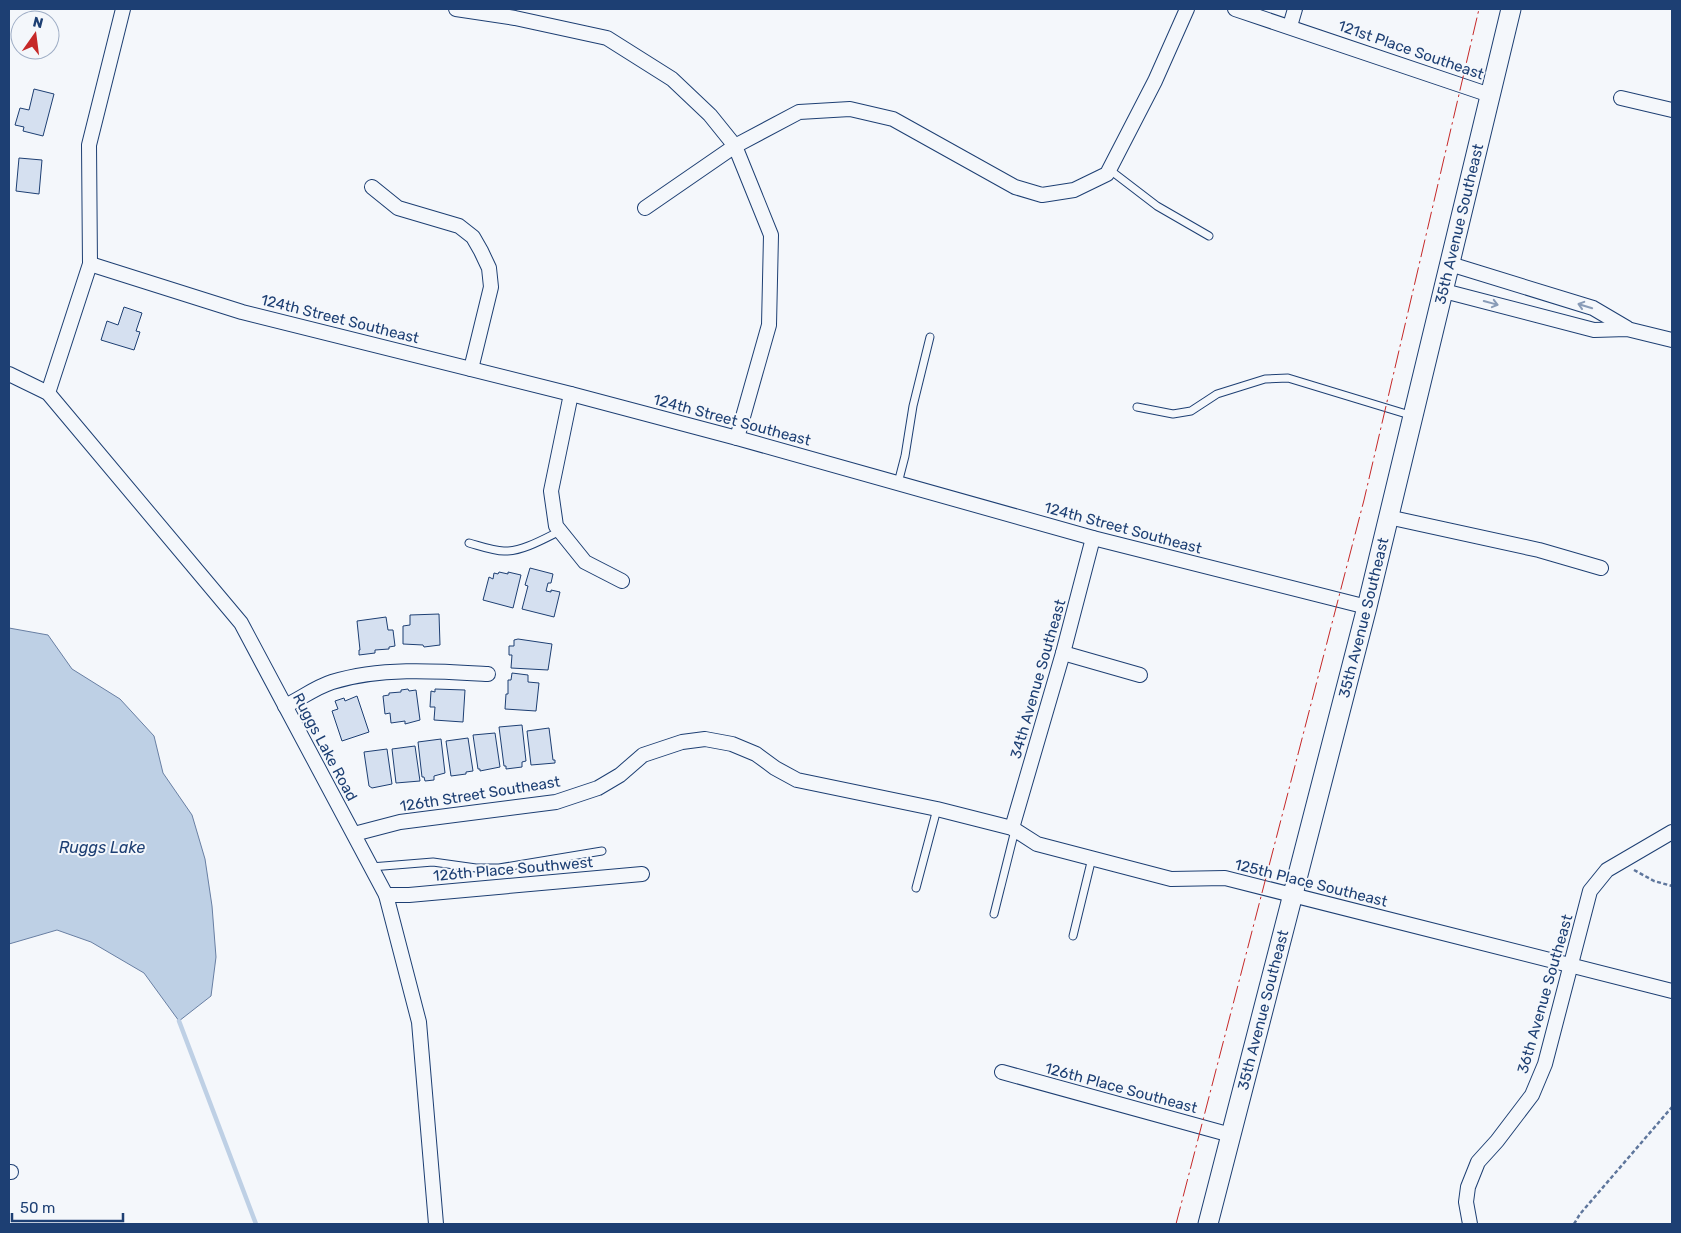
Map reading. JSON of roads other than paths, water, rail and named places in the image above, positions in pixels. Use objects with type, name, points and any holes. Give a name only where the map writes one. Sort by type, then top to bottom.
[{"type":"street","points":[[48,393],[90,264],[89,145],[124,9]]},
{"type":"street","points":[[456,9],[515,18],[608,38],[672,79],[710,115],[735,146],[771,235],[768,325],[737,438]]},
{"type":"street","points":[[645,208],[735,146],[799,112],[850,110],[893,119],[1015,187],[1042,195],[1074,190],[1108,172],[1155,81],[1187,9]]},
{"type":"street","name":"121st Place Southeast","points":[[1235,9],[1490,95]]},
{"type":"street","points":[[1290,26],[1295,9]]},
{"type":"street","name":"35th Avenue Southeast","points":[[1208,1224],[1367,607],[1511,9]]},
{"type":"street","points":[[1622,98],[1672,110]]},
{"type":"street","points":[[372,187],[398,208],[459,226],[473,237],[481,251],[489,268],[490,287],[471,369]]},
{"type":"street","name":"124th Street Southeast","points":[[90,264],[242,312],[571,394],[737,438],[1093,538],[1367,607]]},
{"type":"street","points":[[1450,264],[1593,308],[1627,329]]},
{"type":"street","points":[[1444,290],[1594,330],[1627,329],[1672,340]]},
{"type":"street","name":"Ruggs Lake Road","points":[[9,374],[48,393],[241,623],[386,896],[419,1022],[436,1224]]},
{"type":"street","points":[[571,394],[551,491],[556,526],[585,562],[622,581]]},
{"type":"street","points":[[1388,517],[1540,550],[1600,568]]},
{"type":"street","name":"34th Avenue Southeast","points":[[1013,829],[1063,653],[1093,538]]},
{"type":"street","points":[[1063,653],[1140,675]]},
{"type":"street","points":[[284,706],[330,683],[359,675],[435,671],[488,674]]},
{"type":"street","name":"126th Street Southeast","points":[[354,834],[400,822],[556,802],[598,788],[620,775],[643,755],[682,742],[705,739],[732,744],[756,754],[796,780],[857,792]]},
{"type":"street","name":"125th Place Southeast","points":[[857,792],[937,809],[1013,829],[1037,844],[1171,879],[1226,878],[1571,964],[1672,992]]},
{"type":"street","name":"36th Avenue Southeast","points":[[1470,1224],[1466,1202],[1468,1187],[1478,1162],[1532,1095],[1545,1064],[1590,891],[1607,870],[1672,832]]},
{"type":"street","name":"126th Place Southwest","points":[[386,896],[642,874]]},
{"type":"street","name":"126th Place Southeast","points":[[1002,1072],[1231,1136]]},
{"type":"lane","points":[[1108,172],[1157,206],[1209,236]]},
{"type":"lane","points":[[898,483],[905,456],[913,406],[930,337]]},
{"type":"lane","points":[[1137,407],[1173,414],[1191,410],[1217,394],[1265,379],[1288,378],[1413,416]]},
{"type":"lane","points":[[469,543],[502,552],[511,551],[541,541],[560,531]]},
{"type":"lane","points":[[916,888],[937,809]]},
{"type":"lane","points":[[994,914],[1013,829]]},
{"type":"lane","points":[[371,867],[433,862],[476,868],[499,868],[602,851]]},
{"type":"lane","points":[[1073,936],[1092,858]]},
{"type":"water","name":"Ruggs Lake","points":[[9,628],[48,635],[72,669],[120,699],[154,736],[163,773],[192,815],[205,859],[212,906],[216,957],[211,996],[179,1021],[144,973],[91,942],[57,930],[9,944]]},
{"type":"waterway","points":[[179,1021],[256,1224]]}]
